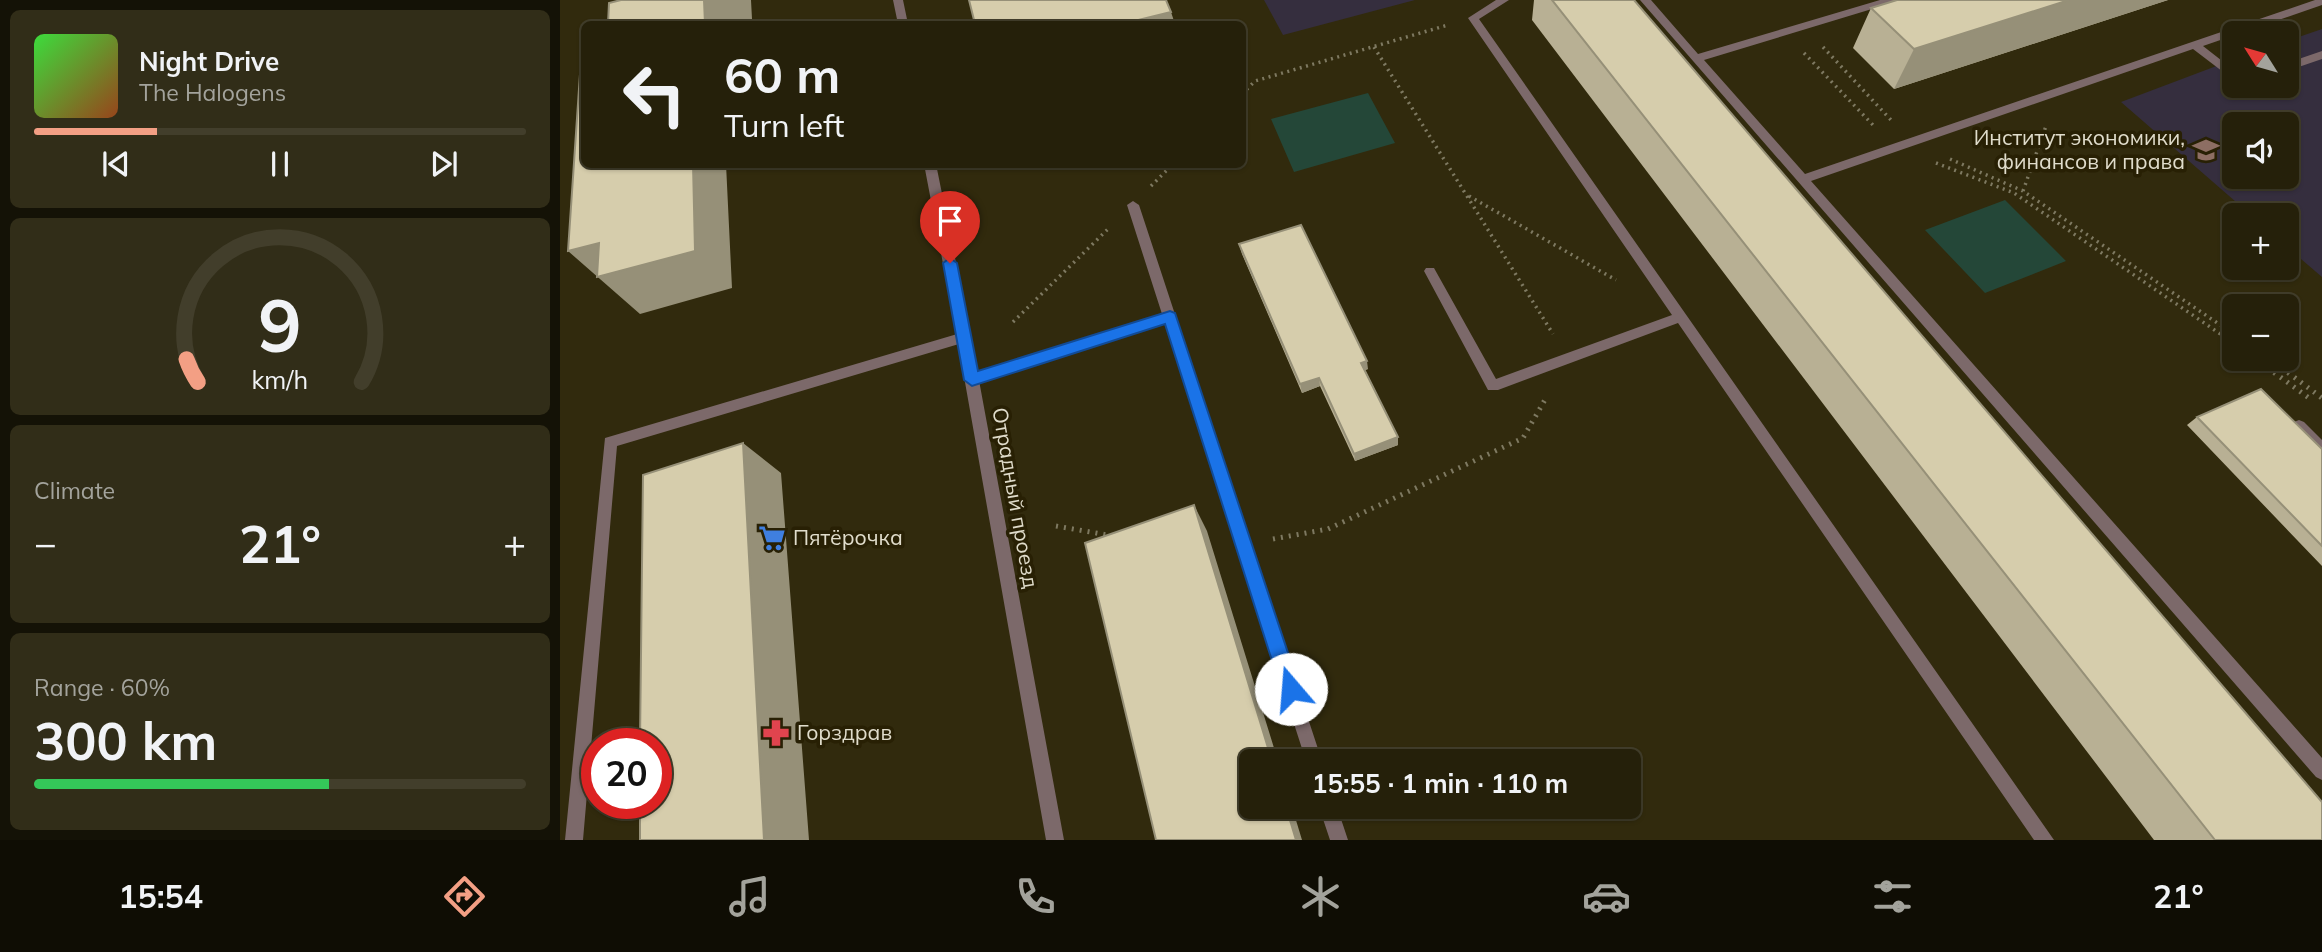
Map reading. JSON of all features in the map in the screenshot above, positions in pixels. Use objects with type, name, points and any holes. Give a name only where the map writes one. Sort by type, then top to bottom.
[{"type":"street","points":[[898,0],[902,21]]},
{"type":"street","points":[[1504,0],[1473,18],[2045,840]]},
{"type":"street","points":[[1645,0],[1805,179],[2322,771]]},
{"type":"street","points":[[1697,58],[1891,0]]},
{"type":"street","points":[[1805,179],[2322,1]]},
{"type":"street","points":[[2195,45],[2222,67]]},
{"type":"street","points":[[2300,63],[2322,55]]},
{"type":"street","name":"Отрадный проезд","points":[[931,168],[1055,840]]},
{"type":"street","points":[[1133,205],[1310,749]]},
{"type":"street","points":[[1430,271],[1493,386],[1681,317]]},
{"type":"street","points":[[972,380],[1170,317]]},
{"type":"street","points":[[574,840],[610,442],[964,337]]},
{"type":"street","points":[[2299,426],[2322,449]]},
{"type":"street","points":[[1332,819],[1339,840]]},
{"type":"path","points":[[1246,90],[1255,80],[1473,18]]},
{"type":"path","points":[[1803,26],[1912,142],[2023,191],[2222,326]]},
{"type":"path","points":[[1784,32],[1895,148],[2014,193],[2222,335]]},
{"type":"path","points":[[1244,545],[1328,529],[1523,438],[1569,358],[1374,47]]},
{"type":"path","points":[[2023,191],[2057,92]]},
{"type":"path","points":[[1013,322],[1169,168]]},
{"type":"path","points":[[1466,195],[1621,283]]},
{"type":"path","points":[[2272,371],[2312,401]]},
{"type":"path","points":[[2286,371],[2322,398]]},
{"type":"path","points":[[1056,526],[1121,537]]},
{"type":"shaded area","points":[[1264,0],[1415,0],[1283,35]]},
{"type":"shaded area","name":"Институт экономики, финансов и права","points":[[2322,29],[2322,277],[2299,257],[2299,203],[2237,203],[2121,102],[2222,64],[2222,98],[2300,98],[2300,37]]},
{"type":"green space","points":[[1368,93],[1395,143],[1294,172],[1271,119]]},
{"type":"green space","points":[[2005,200],[2066,261],[1985,293],[1925,230]]},
{"type":"building","points":[[621,0],[704,0],[705,21],[608,21],[609,3]]},
{"type":"building","points":[[969,0],[1166,0],[1171,12],[1134,21],[974,21]]},
{"type":"building","points":[[1552,0],[1634,0],[2322,802],[2322,840],[2215,840]]},
{"type":"building","points":[[1897,0],[2069,0],[1914,49],[1871,8]]},
{"type":"building","points":[[581,59],[581,168],[693,168],[695,251],[597,277],[599,243],[568,251]]},
{"type":"building","points":[[1301,225],[1367,361],[1361,363],[1398,437],[1354,454],[1319,378],[1300,384],[1239,244]]},
{"type":"building","points":[[2261,389],[2322,449],[2322,546],[2197,417]]},
{"type":"building","points":[[743,443],[764,840],[640,840],[640,819],[672,819],[672,728],[640,728],[643,475]]},
{"type":"building","points":[[1194,505],[1268,749],[1239,749],[1239,819],[1290,819],[1296,840],[1156,840],[1085,543]]},
{"type":"place","name":"Институт экономики, финансов и права","points":[[2206,150]]},
{"type":"place","name":"Пятёрочка","points":[[772,538]]},
{"type":"place","name":"Горздрав","points":[[776,733]]},
{"type":"route","points":[[950,263],[972,380],[1170,317],[1291,689]]}]
